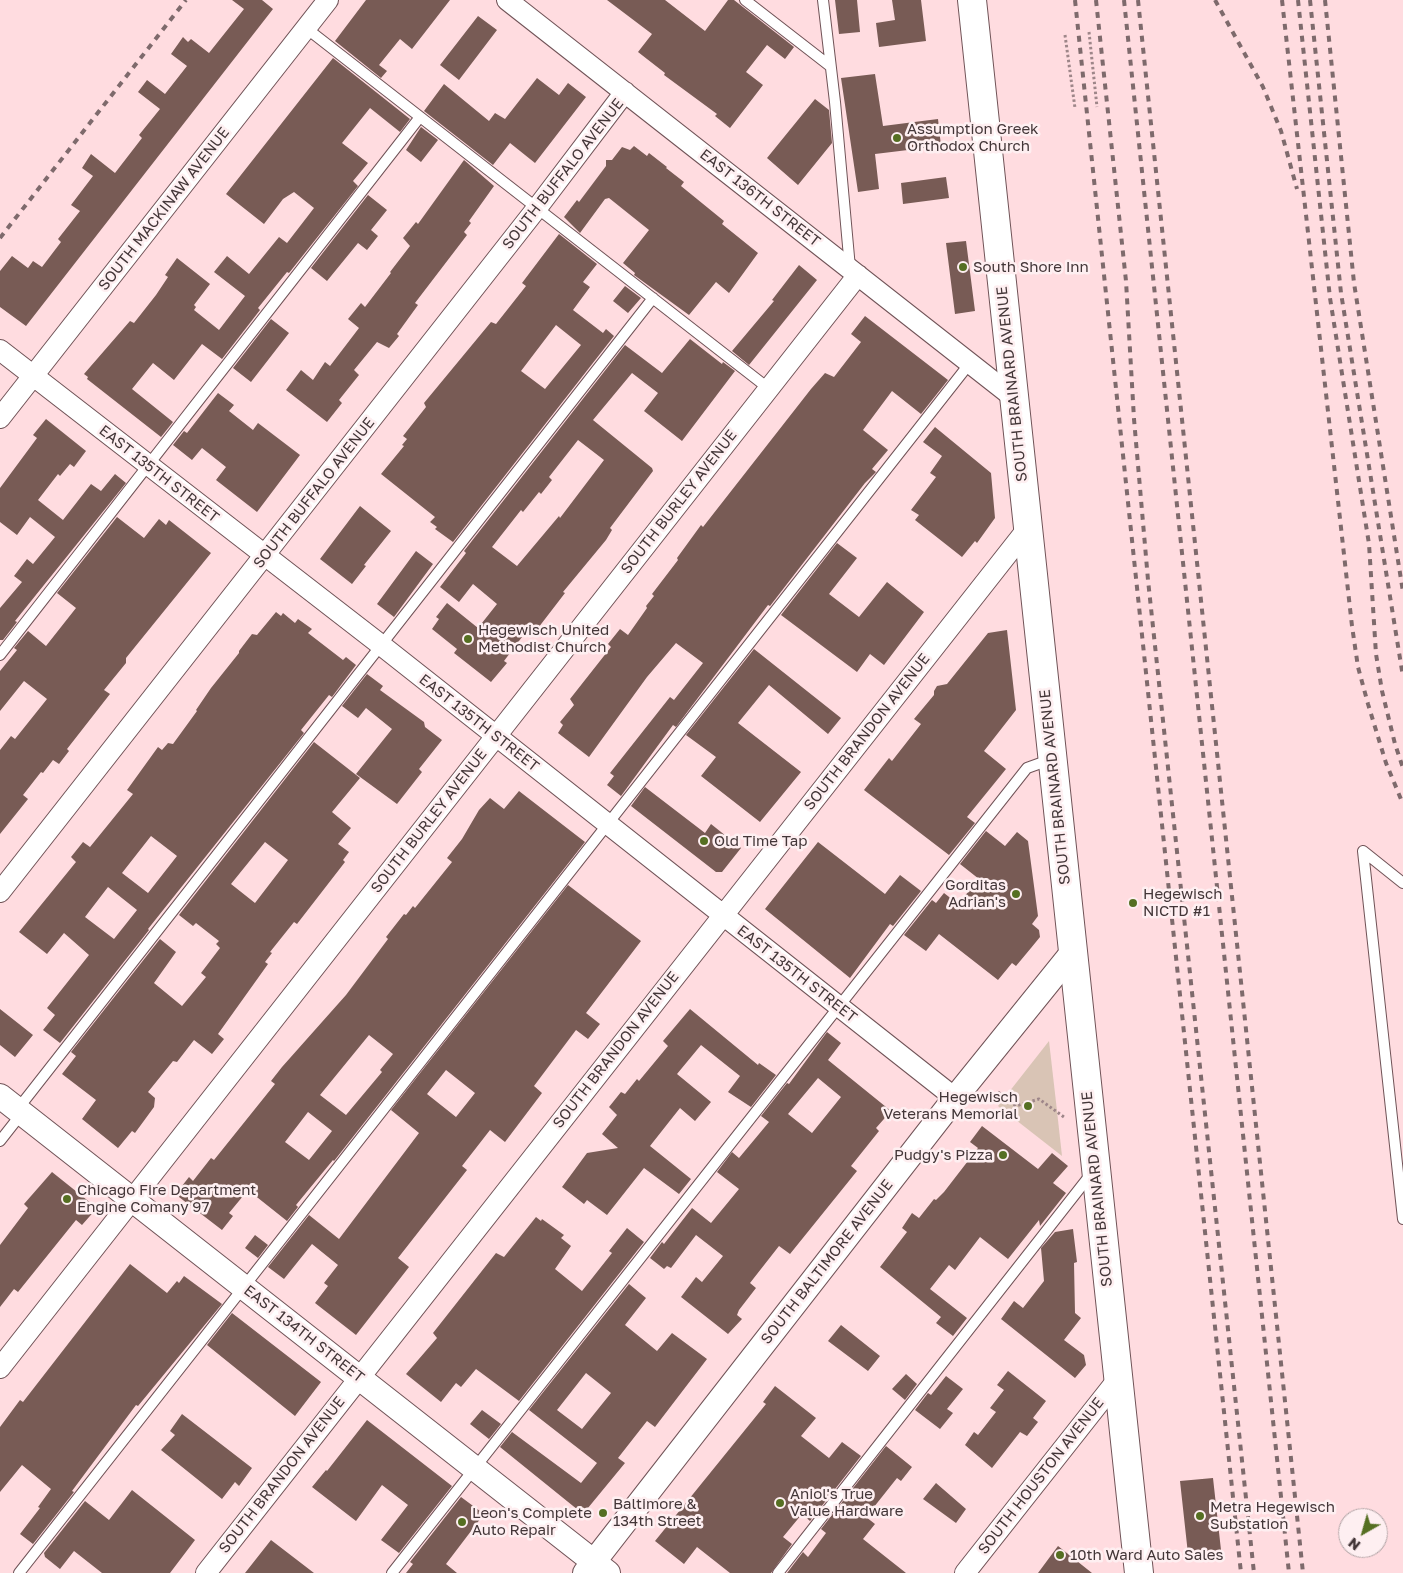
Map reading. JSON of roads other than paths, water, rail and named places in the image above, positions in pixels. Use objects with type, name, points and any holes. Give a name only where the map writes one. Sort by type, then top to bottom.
[{"type":"main road","name":"SOUTH BRAINARD AVENUE","points":[[972,0],[1139,1573]]},
{"type":"street","name":"SOUTH MACKINAW AVENUE","points":[[0,418],[328,0]]},
{"type":"street","name":"EAST 136TH STREET","points":[[507,0],[1013,397]]},
{"type":"street","name":"SOUTH BUFFALO AVENUE","points":[[0,892],[626,92]]},
{"type":"street","name":"SOUTH BURLEY AVENUE","points":[[0,1368],[768,388],[854,272]]},
{"type":"street","name":"EAST 135TH STREET","points":[[0,350],[381,645],[607,825],[956,1098]]},
{"type":"street","name":"SOUTH BRANDON AVENUE","points":[[206,1573],[358,1377],[1028,528]]},
{"type":"street","name":"SOUTH BALTIMORE AVENUE","points":[[595,1569],[956,1098],[1072,953]]},
{"type":"street","name":"EAST 134TH STREET","points":[[13,1106],[474,1468],[595,1569]]},
{"type":"street","name":"SOUTH HOUSTON AVENUE","points":[[965,1573],[1118,1379]]},
{"type":"lane","points":[[745,0],[830,66]]},
{"type":"lane","points":[[823,0],[854,272]]},
{"type":"lane","points":[[306,28],[768,388]]},
{"type":"lane","points":[[0,655],[420,117]]},
{"type":"lane","points":[[0,1141],[13,1106],[381,645],[653,298]]},
{"type":"lane","points":[[18,1573],[970,363]]},
{"type":"lane","points":[[392,1573],[838,1006],[1028,768],[1052,759]]},
{"type":"lane","points":[[1403,882],[1363,851],[1403,1219]]},
{"type":"lane","points":[[778,1573],[1095,1169]]},
{"type":"railway","points":[[0,238],[186,0]]},
{"type":"railway","points":[[1075,0],[1241,1573]]},
{"type":"railway","points":[[1096,0],[1126,281],[1134,419],[1148,580],[1254,1573]]},
{"type":"railway","points":[[1124,0],[1289,1573]]},
{"type":"railway","points":[[1138,0],[1303,1573]]},
{"type":"railway","points":[[1215,0],[1263,87],[1281,131],[1297,189]]},
{"type":"railway","points":[[1282,0],[1358,667],[1386,763],[1403,804]]},
{"type":"railway","points":[[1298,0],[1330,298],[1369,544],[1376,654],[1382,691],[1403,768]]},
{"type":"railway","points":[[1310,0],[1341,293],[1403,677]]},
{"type":"railway","points":[[1325,0],[1354,283],[1403,592]]},
{"type":"place","name":"Assumption Greek Orthodox Church","points":[[897,138]]},
{"type":"place","name":"South Shore Inn","points":[[963,267]]},
{"type":"place","name":"Hegewisch United Methodist Church","points":[[468,639]]},
{"type":"place","name":"Old Time Tap","points":[[704,841]]},
{"type":"place","name":"Gorditas Adrian's","points":[[1016,894]]},
{"type":"place","name":"Hegewisch NICTD #1","points":[[1133,903]]},
{"type":"place","name":"Hegewisch Veterans Memorial","points":[[1028,1106]]},
{"type":"place","name":"Pudgy's Pizza","points":[[1003,1155]]},
{"type":"place","name":"Chicago Fire Department Engine Comany 97","points":[[67,1199]]},
{"type":"place","name":"Aniol's True Value Hardware","points":[[780,1503]]},
{"type":"place","name":"Baltimore & 134th Street","points":[[603,1513]]},
{"type":"place","name":"Metra Hegewisch Substation","points":[[1200,1516]]},
{"type":"place","name":"Leon's Complete Auto Repair","points":[[462,1522]]},
{"type":"place","name":"10th Ward Auto Sales","points":[[1060,1555]]}]
